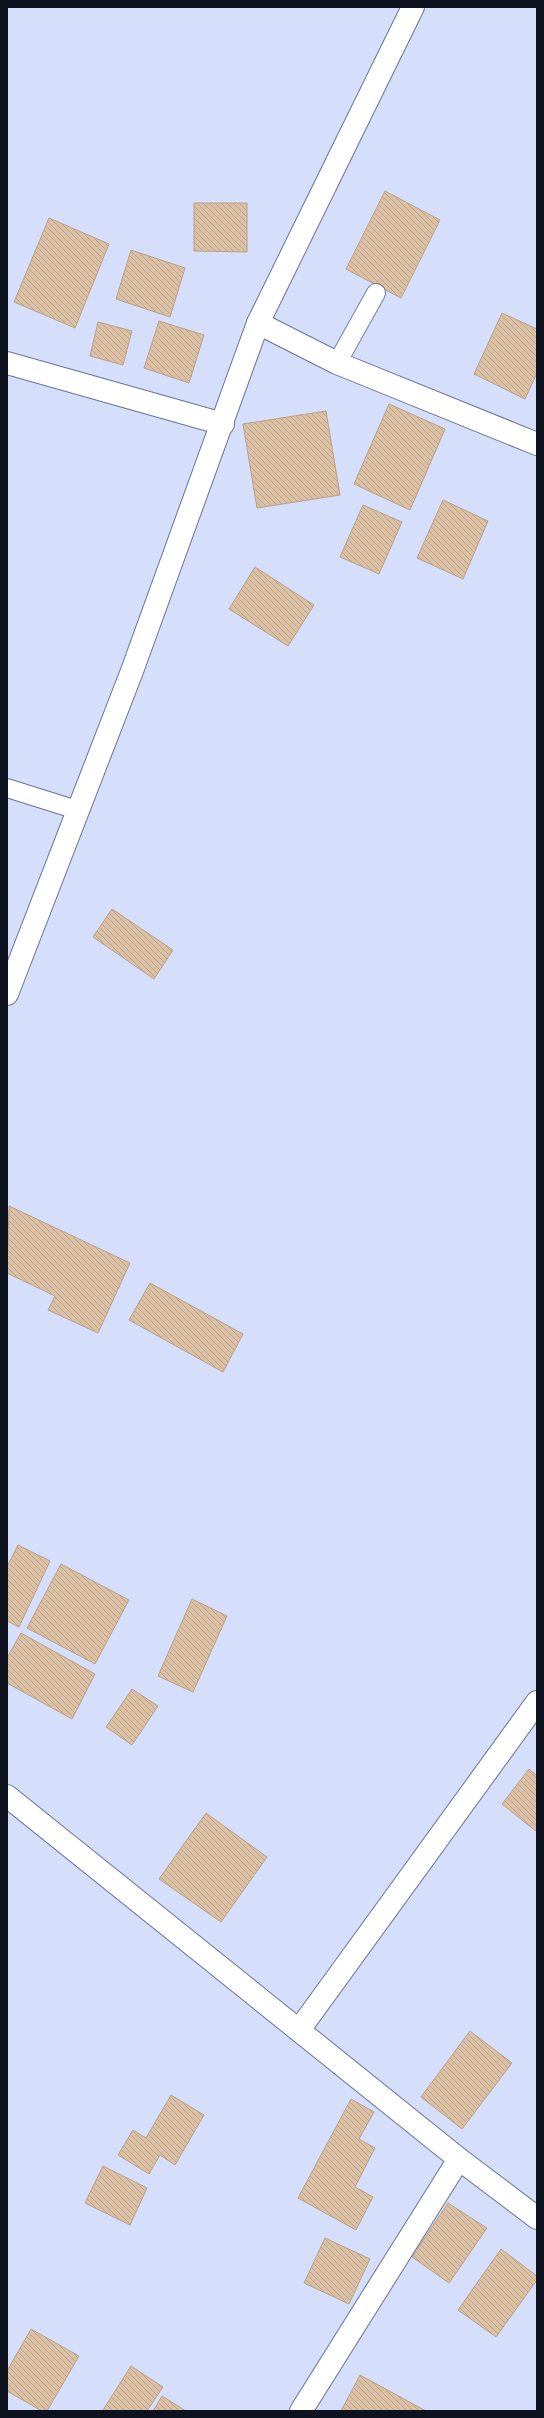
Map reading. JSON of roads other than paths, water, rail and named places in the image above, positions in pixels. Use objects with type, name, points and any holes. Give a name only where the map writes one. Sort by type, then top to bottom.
[{"type":"street","points":[[7,994],[132,671],[223,424],[258,323],[413,7]]},
{"type":"street","points":[[258,323],[337,363],[537,444]]},
{"type":"street","points":[[7,363],[223,424]]},
{"type":"street","points":[[299,2030],[537,1702]]},
{"type":"street","points":[[7,1796],[459,2159],[537,2218]]},
{"type":"street","points":[[301,2411],[459,2159]]},
{"type":"lane","points":[[337,363],[376,293]]},
{"type":"lane","points":[[7,788],[77,810]]}]
